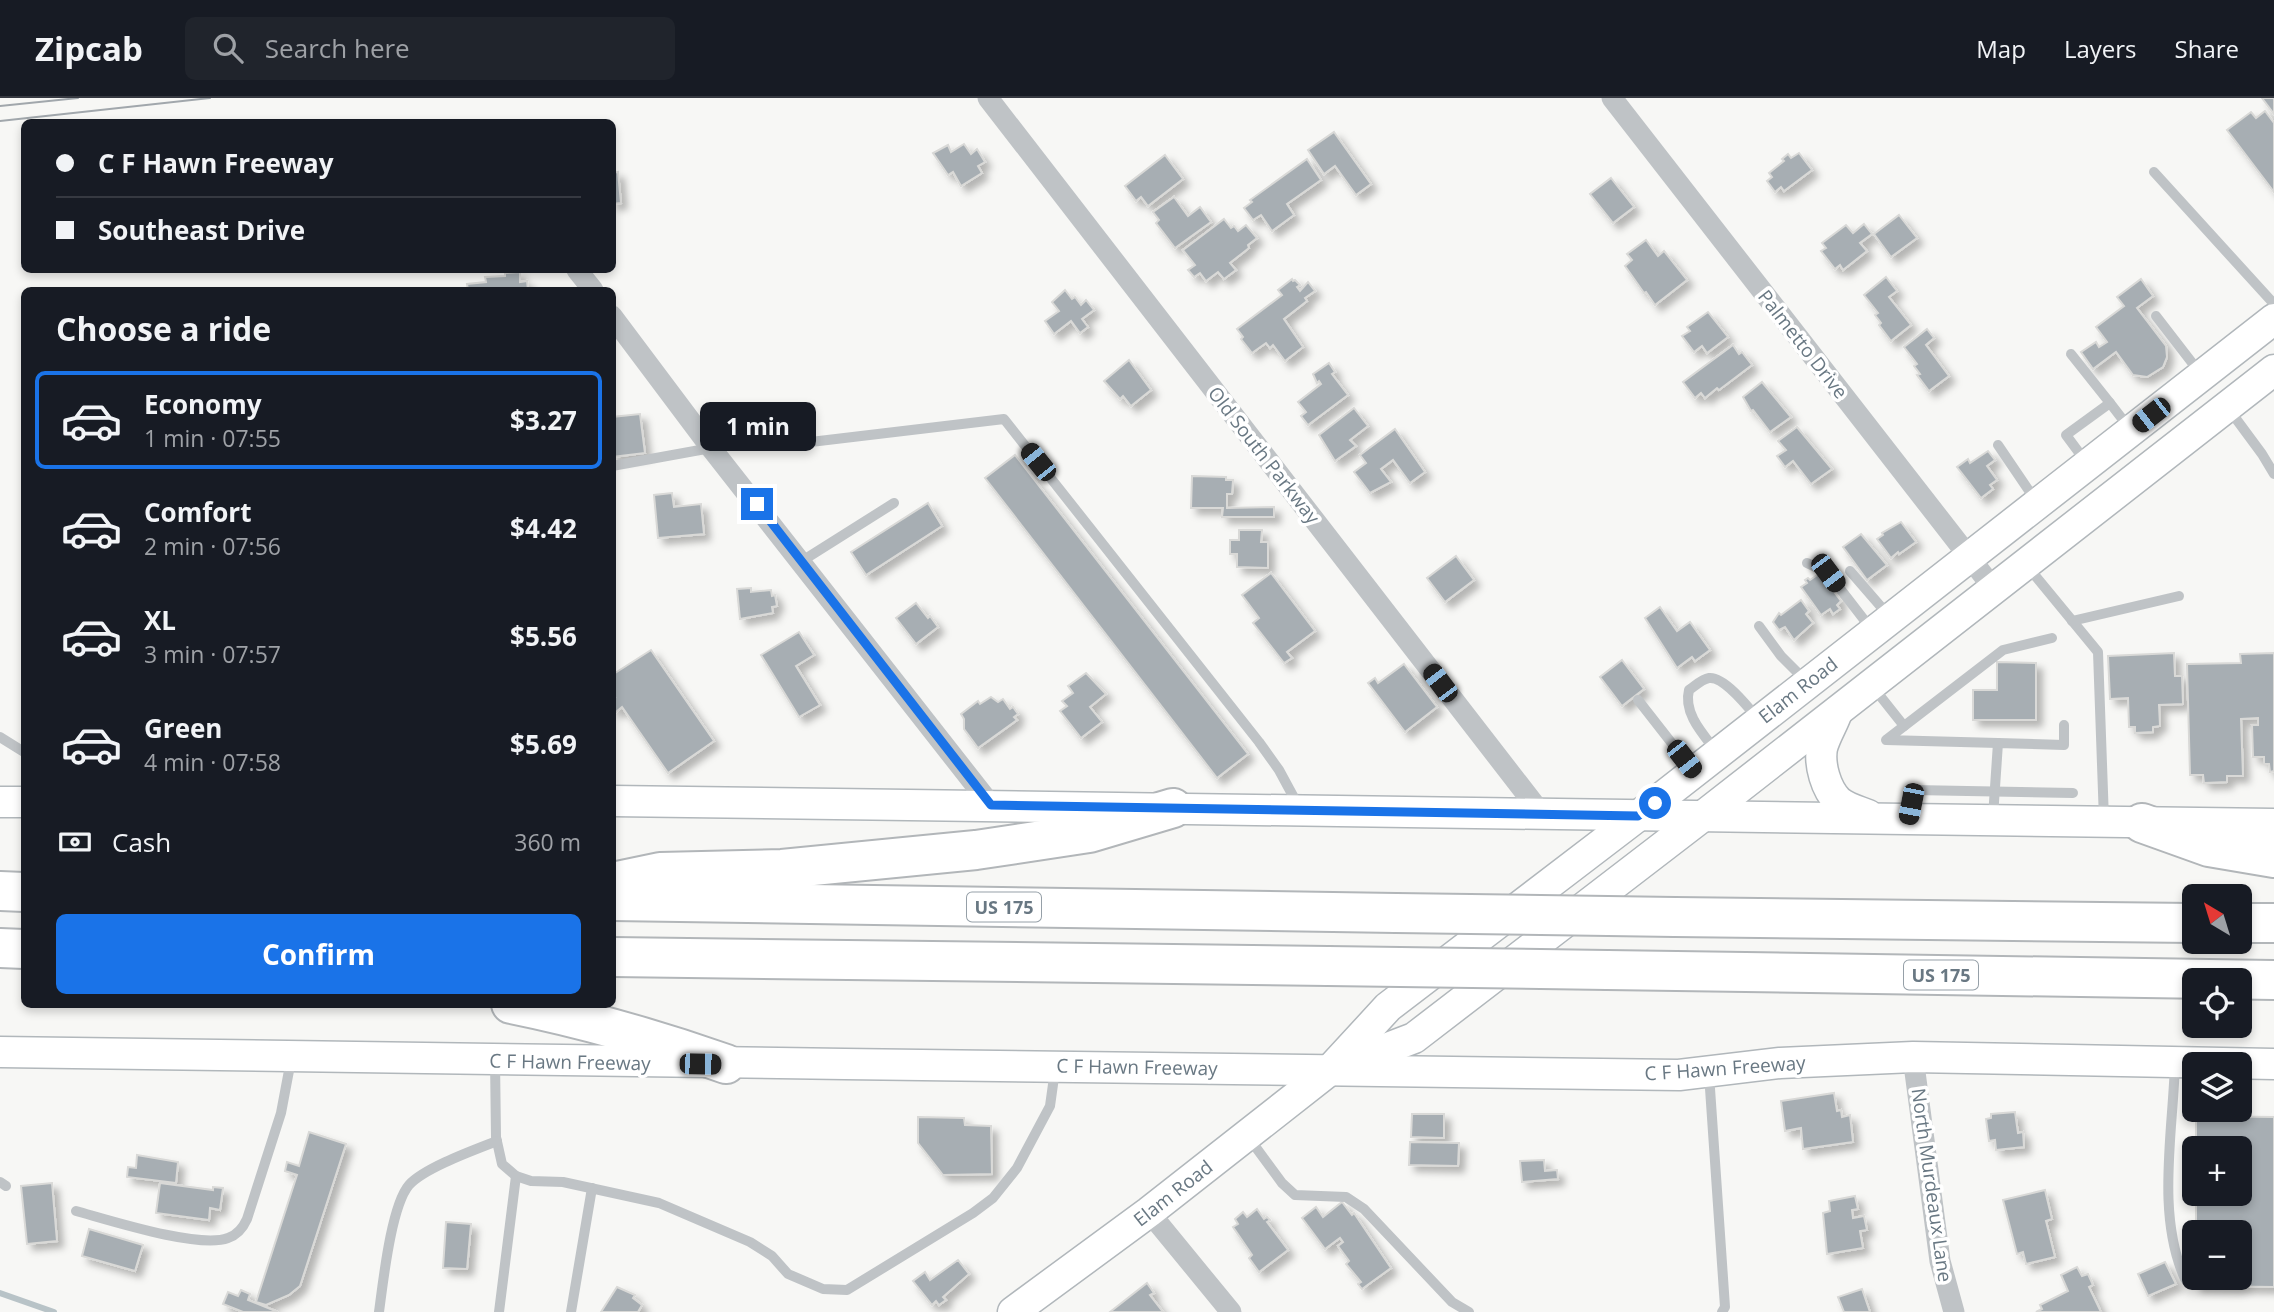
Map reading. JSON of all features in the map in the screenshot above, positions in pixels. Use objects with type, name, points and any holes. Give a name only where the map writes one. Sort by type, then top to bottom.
[{"type":"highway","points":[[616,880],[660,872],[782,869],[976,850],[1089,833],[1173,808]]},
{"type":"highway","points":[[2142,823],[2209,847],[2274,858]]},
{"type":"highway","points":[[0,891],[21,892]]},
{"type":"highway","name":"US 175","points":[[616,901],[2182,923]]},
{"type":"highway","points":[[2252,923],[2274,923]]},
{"type":"highway","points":[[0,948],[21,948]]},
{"type":"highway","name":"US 175","points":[[616,957],[2274,980]]},
{"type":"highway","points":[[529,1008],[661,1041],[726,1064]]},
{"type":"main road","name":"Elam Road","points":[[1014,1312],[1149,1212],[1330,1070],[1388,1007],[1638,816],[2274,319]]},
{"type":"main road","name":"Elam Road","points":[[1330,1070],[1414,1038],[1838,712],[2274,370]]},
{"type":"main road","points":[[2196,380],[2221,412]]},
{"type":"main road","points":[[1838,712],[1822,749],[1826,782],[1836,799],[1846,807],[1874,818]]},
{"type":"main road","points":[[616,801],[2274,824]]},
{"type":"main road","points":[[0,802],[21,802]]},
{"type":"main road","name":"C F Hawn Freeway","points":[[0,1052],[1679,1075],[1780,1063],[1913,1057],[2274,1064]]},
{"type":"street","name":"Old South Parkway","points":[[988,98],[1541,813]]},
{"type":"street","name":"Palmetto Drive","points":[[1612,98],[1994,589]]},
{"type":"street","points":[[616,321],[991,805]]},
{"type":"street","name":"North Murdeaux Lane","points":[[1913,1057],[1940,1261],[1954,1312]]},
{"type":"street","points":[[1149,1212],[1231,1312]]},
{"type":"lane","points":[[2154,172],[2274,304]]},
{"type":"lane","points":[[2157,316],[2196,380]]},
{"type":"lane","points":[[2071,354],[2131,430]]},
{"type":"lane","points":[[2088,464],[2066,435],[2110,403]]},
{"type":"lane","points":[[2221,412],[2262,454],[2274,474]]},
{"type":"lane","points":[[777,446],[1004,419],[1259,742],[1279,770],[1300,810]]},
{"type":"lane","points":[[1998,446],[2037,503]]},
{"type":"lane","points":[[616,465],[711,447]]},
{"type":"lane","points":[[802,561],[894,503]]},
{"type":"lane","points":[[1807,563],[1828,573],[1882,625]]},
{"type":"lane","points":[[2026,564],[2098,652],[2104,822]]},
{"type":"lane","points":[[1850,570],[1882,625]]},
{"type":"lane","points":[[2072,621],[2179,596]]},
{"type":"lane","points":[[1759,626],[1781,656],[1808,683]]},
{"type":"lane","points":[[2052,638],[2003,650],[1886,740],[2064,745],[2064,725]]},
{"type":"lane","points":[[1718,753],[1698,727],[1688,708],[1686,699],[1689,690],[1708,678],[1717,679],[1736,694],[1759,721]]},
{"type":"lane","points":[[1871,685],[1904,726]]},
{"type":"lane","points":[[1638,700],[1694,772]]},
{"type":"lane","points":[[0,737],[21,750]]},
{"type":"lane","points":[[1992,820],[1998,743]]},
{"type":"lane","points":[[1909,819],[1914,790],[2073,793]]},
{"type":"lane","points":[[76,1211],[178,1238],[220,1241],[236,1234],[247,1219],[281,1114],[291,1057]]},
{"type":"lane","points":[[495,1060],[497,1141],[502,1164],[516,1176],[531,1181],[562,1182],[659,1203],[750,1242],[772,1256],[788,1274],[823,1289],[847,1290],[993,1198],[1017,1168],[1050,1107],[1056,1066]]},
{"type":"lane","points":[[2175,1060],[2167,1182],[2176,1259],[2182,1272]]},
{"type":"lane","points":[[1709,1072],[1725,1307],[1722,1312]]},
{"type":"lane","points":[[1247,1135],[1282,1183],[1295,1195],[1346,1197],[1364,1209],[1451,1303],[1469,1312]]},
{"type":"lane","points":[[379,1312],[392,1232],[407,1187],[415,1179],[452,1160],[497,1141]]},
{"type":"lane","points":[[499,1312],[516,1176]]},
{"type":"lane","points":[[571,1312],[592,1188]]},
{"type":"building","points":[[2262,98],[2274,98],[2274,114]]},
{"type":"building","points":[[2265,111],[2274,123],[2274,192],[2227,130],[2251,112],[2256,118]]},
{"type":"building","points":[[1334,132],[1371,184],[1356,195],[1335,166],[1324,174],[1308,150]]},
{"type":"building","points":[[964,144],[971,154],[977,149],[985,162],[978,166],[982,173],[961,186],[953,172],[948,175],[933,153],[948,145],[951,152]]},
{"type":"building","points":[[1799,153],[1812,170],[1784,191],[1781,187],[1775,192],[1767,181],[1772,177],[1769,173],[1784,161],[1782,159],[1788,154],[1791,158]]},
{"type":"building","points":[[1165,155],[1183,179],[1148,206],[1141,197],[1136,201],[1125,186]]},
{"type":"building","points":[[1307,159],[1321,180],[1287,204],[1294,215],[1272,231],[1261,215],[1253,220],[1244,208],[1252,202],[1250,200]]},
{"type":"building","points":[[616,172],[621,203],[616,204]]},
{"type":"building","points":[[1611,178],[1634,207],[1613,223],[1590,194]]},
{"type":"building","points":[[1174,197],[1188,216],[1200,207],[1211,222],[1175,248],[1156,223],[1159,220],[1153,212]]},
{"type":"building","points":[[1899,215],[1917,238],[1891,257],[1874,234]]},
{"type":"building","points":[[1224,219],[1231,228],[1234,226],[1238,231],[1246,225],[1257,238],[1230,263],[1236,270],[1224,279],[1218,272],[1206,281],[1200,273],[1194,277],[1188,270],[1195,265],[1183,250]]},
{"type":"building","points":[[1864,224],[1872,234],[1860,243],[1867,251],[1843,270],[1840,265],[1835,269],[1821,251],[1826,248],[1822,243],[1846,225],[1853,233]]},
{"type":"building","points":[[1646,240],[1658,256],[1664,251],[1687,280],[1655,305],[1625,266],[1632,260],[1627,254]]},
{"type":"building","points":[[505,273],[520,273],[520,282],[527,281],[528,287],[468,287],[467,284],[486,282],[485,277],[505,276]]},
{"type":"building","points":[[1886,277],[1897,291],[1889,297],[1911,325],[1891,341],[1879,325],[1881,323],[1875,315],[1878,313],[1864,295]]},
{"type":"building","points":[[1292,279],[1300,285],[1297,287],[1300,291],[1308,282],[1315,291],[1284,319],[1303,347],[1285,361],[1273,345],[1270,348],[1266,343],[1252,353],[1237,329],[1282,295],[1278,290]]},
{"type":"building","points":[[2141,279],[2153,296],[2137,308],[2166,346],[2167,357],[2163,367],[2147,377],[2133,375],[2116,352],[2093,369],[2081,352],[2096,342],[2099,347],[2107,342],[2096,327],[2124,306],[2117,297]]},
{"type":"building","points":[[1065,290],[1081,305],[1086,300],[1094,310],[1082,319],[1088,327],[1080,333],[1071,321],[1054,334],[1045,321],[1059,311],[1052,302]]},
{"type":"building","points":[[1708,312],[1728,337],[1707,353],[1702,346],[1694,352],[1682,336],[1690,331],[1687,327]]},
{"type":"building","points":[[1927,329],[1934,338],[1926,345],[1949,376],[1929,391],[1917,375],[1920,374],[1914,366],[1917,364],[1904,347]]},
{"type":"building","points":[[1733,345],[1752,365],[1719,390],[1717,388],[1705,398],[1701,393],[1695,398],[1683,382]]},
{"type":"building","points":[[1129,360],[1151,390],[1131,406],[1123,396],[1120,399],[1104,381]]},
{"type":"building","points":[[1329,363],[1335,372],[1332,374],[1348,395],[1308,425],[1301,416],[1306,412],[1298,402],[1321,384],[1319,381],[1317,383],[1313,374]]},
{"type":"building","points":[[1762,382],[1791,417],[1770,432],[1753,410],[1751,411],[1743,397]]},
{"type":"building","points":[[1354,408],[1368,426],[1350,440],[1356,446],[1335,461],[1319,435]]},
{"type":"building","points":[[640,414],[645,453],[616,457],[616,417]]},
{"type":"building","points":[[1797,427],[1832,469],[1811,484],[1793,461],[1785,467],[1777,456],[1786,450],[1778,441]]},
{"type":"building","points":[[1395,429],[1425,472],[1410,483],[1393,460],[1381,469],[1391,482],[1370,493],[1354,472],[1366,463],[1360,455]]},
{"type":"building","points":[[1988,451],[1995,460],[1987,466],[1997,480],[1990,485],[1993,489],[1981,498],[1957,467],[1968,459],[1970,463]]},
{"type":"building","points":[[1015,455],[1248,754],[1217,778],[985,478]]},
{"type":"building","points":[[1192,476],[1226,477],[1226,480],[1233,480],[1232,494],[1227,494],[1227,508],[1274,507],[1274,517],[1222,517],[1223,508],[1191,508]]},
{"type":"building","points":[[672,493],[674,507],[701,504],[704,534],[658,538],[654,495]]},
{"type":"building","points":[[928,503],[942,526],[866,575],[851,552]]},
{"type":"building","points":[[1901,522],[1916,542],[1891,558],[1877,539]]},
{"type":"building","points":[[1239,530],[1262,530],[1261,542],[1268,542],[1268,568],[1237,567],[1237,554],[1230,554],[1230,540],[1239,540]]},
{"type":"building","points":[[1861,534],[1887,565],[1867,580],[1843,547]]},
{"type":"building","points":[[1456,556],[1474,580],[1445,602],[1427,578]]},
{"type":"building","points":[[1271,573],[1315,631],[1287,652],[1292,658],[1284,663],[1253,623],[1259,618],[1242,595]]},
{"type":"building","points":[[1820,573],[1841,601],[1837,605],[1840,609],[1833,614],[1830,609],[1821,615],[1801,587],[1807,583],[1805,580],[1810,580]]},
{"type":"building","points":[[751,588],[751,592],[771,590],[777,606],[772,607],[773,613],[740,619],[737,589]]},
{"type":"building","points":[[1801,600],[1813,623],[1794,640],[1785,627],[1779,630],[1773,622],[1779,613],[1781,615]]},
{"type":"building","points":[[916,603],[938,627],[916,644],[896,618]]},
{"type":"building","points":[[1660,607],[1677,631],[1690,622],[1710,650],[1695,661],[1692,657],[1677,668],[1645,618]]},
{"type":"building","points":[[799,632],[814,655],[796,666],[820,705],[799,717],[761,655]]},
{"type":"building","points":[[651,650],[714,741],[668,773],[622,707],[616,712],[616,672]]},
{"type":"building","points":[[2174,653],[2175,676],[2182,676],[2183,704],[2159,705],[2160,726],[2153,727],[2153,732],[2135,733],[2135,727],[2129,727],[2128,698],[2110,699],[2108,656]]},
{"type":"building","points":[[2274,653],[2274,771],[2270,772],[2269,764],[2264,764],[2264,757],[2253,757],[2252,725],[2258,725],[2258,718],[2241,719],[2243,776],[2227,776],[2227,782],[2204,783],[2203,775],[2190,775],[2187,664],[2241,663],[2240,654]]},
{"type":"building","points":[[1622,660],[1644,689],[1622,706],[1600,677]]},
{"type":"building","points":[[1997,662],[2036,663],[2036,720],[1973,720],[1973,690],[1997,690]]},
{"type":"building","points":[[1404,664],[1437,707],[1405,732],[1368,683],[1375,678],[1378,683]]},
{"type":"building","points":[[1086,673],[1106,694],[1090,707],[1102,722],[1081,738],[1060,711],[1067,706],[1062,701],[1073,693],[1068,686]]},
{"type":"building","points":[[991,697],[998,702],[1003,699],[1010,709],[1013,707],[1018,714],[1014,717],[1017,720],[978,748],[964,729],[961,714],[978,701],[980,704]]},
{"type":"building","points":[[1834,1093],[1837,1111],[1841,1110],[1842,1117],[1850,1115],[1853,1142],[1803,1149],[1801,1128],[1785,1131],[1781,1101]]},
{"type":"building","points":[[2015,1112],[2018,1133],[2023,1132],[2024,1147],[1996,1150],[1995,1140],[1989,1141],[1986,1119],[1991,1118],[1991,1114]]},
{"type":"building","points":[[1412,1114],[1444,1114],[1444,1138],[1411,1137]]},
{"type":"building","points":[[918,1117],[964,1118],[965,1125],[991,1126],[992,1174],[943,1175],[918,1143]]},
{"type":"building","points":[[2252,1117],[2274,1117],[2274,1287],[2252,1287],[2252,1220],[2196,1220],[2196,1206],[2252,1206],[2252,1136],[2196,1136],[2196,1122],[2252,1122]]},
{"type":"building","points":[[309,1132],[346,1144],[300,1286],[289,1295],[266,1305],[256,1302],[297,1175],[285,1171],[287,1162],[299,1166]]},
{"type":"building","points":[[1410,1142],[1459,1143],[1458,1166],[1409,1165]]},
{"type":"building","points":[[137,1155],[178,1162],[176,1183],[127,1177],[128,1167],[136,1168]]},
{"type":"building","points":[[1544,1160],[1545,1171],[1557,1170],[1558,1179],[1522,1182],[1520,1161]]},
{"type":"building","points":[[52,1183],[57,1241],[27,1244],[21,1186]]},
{"type":"building","points":[[160,1183],[213,1190],[213,1187],[223,1188],[220,1210],[210,1208],[209,1220],[156,1213]]},
{"type":"building","points":[[2045,1190],[2052,1219],[2046,1221],[2055,1257],[2026,1264],[2023,1252],[2017,1254],[2003,1200]]},
{"type":"building","points":[[1855,1196],[1858,1209],[1852,1210],[1853,1218],[1864,1216],[1867,1230],[1860,1231],[1863,1248],[1827,1254],[1823,1213],[1830,1211],[1829,1201]]},
{"type":"building","points":[[1342,1202],[1352,1215],[1354,1213],[1391,1268],[1362,1289],[1358,1284],[1361,1282],[1346,1264],[1349,1261],[1338,1246],[1343,1242],[1340,1238],[1325,1249],[1302,1218],[1316,1207],[1323,1217]]},
{"type":"building","points":[[1257,1209],[1264,1219],[1267,1217],[1270,1220],[1267,1222],[1288,1250],[1259,1272],[1249,1258],[1252,1255],[1233,1227],[1238,1224],[1235,1219],[1243,1212],[1247,1217]]},
{"type":"building","points":[[446,1222],[471,1224],[467,1269],[443,1268]]},
{"type":"building","points":[[89,1229],[143,1245],[135,1271],[82,1256]]},
{"type":"building","points":[[958,1260],[969,1274],[943,1297],[946,1300],[939,1305],[936,1301],[932,1305],[913,1281],[925,1272],[930,1280]]},
{"type":"building","points":[[2165,1262],[2176,1284],[2148,1296],[2138,1274]]},
{"type":"building","points":[[2077,1267],[2082,1276],[2088,1274],[2093,1285],[2089,1287],[2101,1312],[2036,1312],[2042,1309],[2040,1305],[2068,1291],[2061,1275]]},
{"type":"building","points":[[1147,1283],[1154,1293],[1150,1295],[1163,1312],[1110,1312]]},
{"type":"building","points":[[617,1287],[635,1295],[633,1298],[642,1305],[638,1312],[601,1312]]},
{"type":"building","points":[[1862,1289],[1870,1312],[1844,1312],[1838,1297]]},
{"type":"building","points":[[241,1290],[250,1294],[248,1300],[278,1312],[243,1312],[223,1304],[228,1292],[238,1296]]},
{"type":"waterway","points":[[0,1293],[54,1312]]},
{"type":"tram line","points":[[0,106],[78,98]]},
{"type":"tram line","points":[[0,121],[210,98]]},
{"type":"route","points":[[757,504],[991,805],[1638,816],[1655,803]]}]
